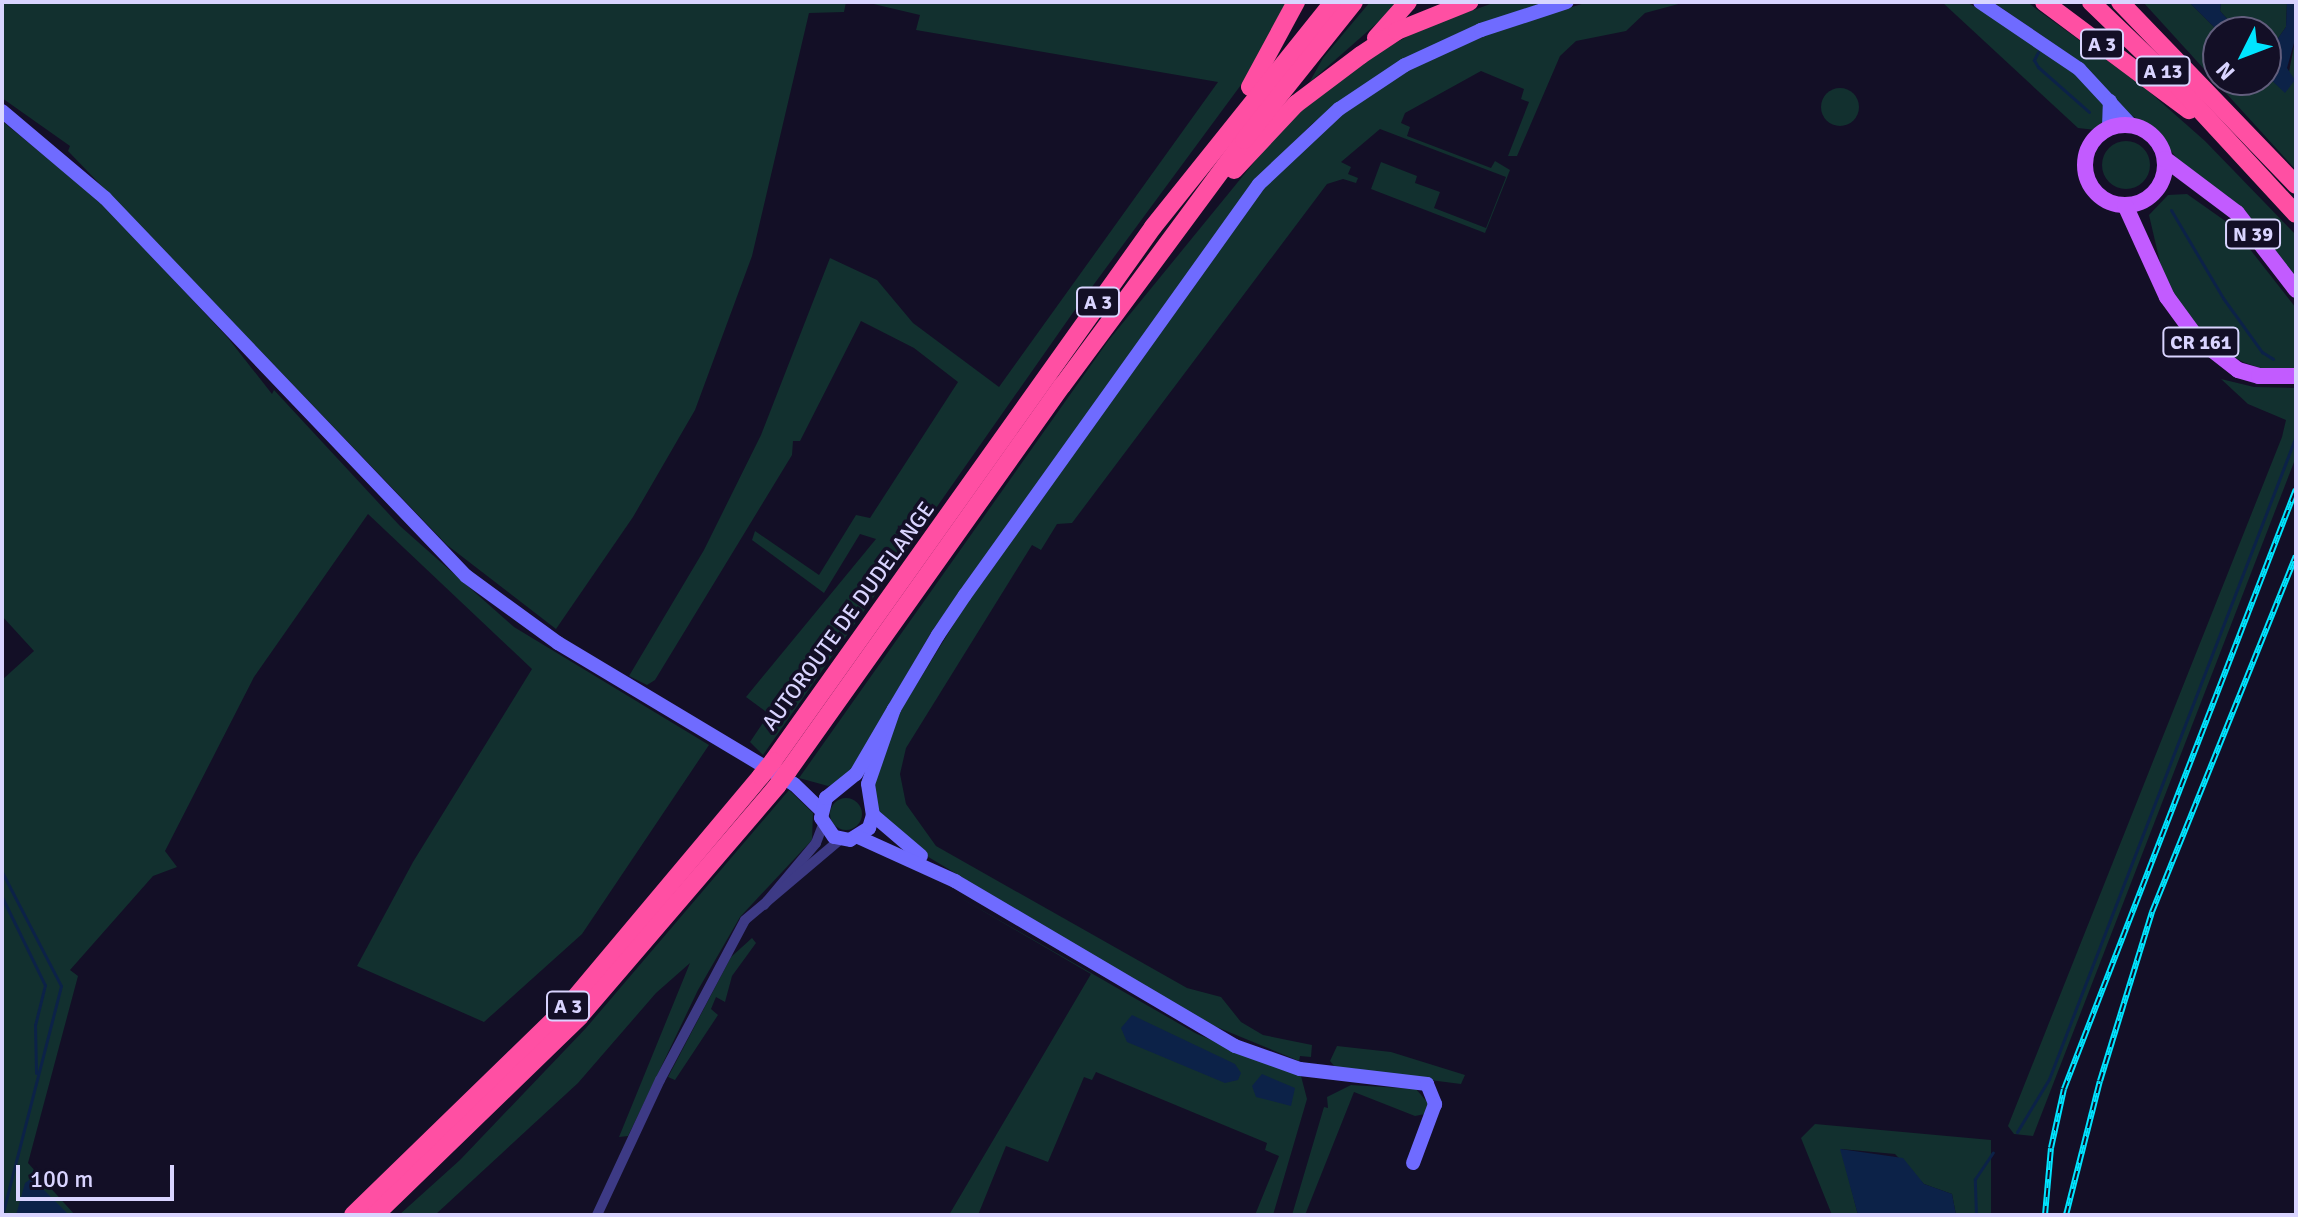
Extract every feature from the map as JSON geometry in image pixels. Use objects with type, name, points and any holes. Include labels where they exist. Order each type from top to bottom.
[{"type":"highway","name":"A 3","points":[[1204,160],[1275,49],[1296,2]]},
{"type":"highway","name":"AUTOROUTE DE DUDELANGE","points":[[353,1215],[568,1006],[779,776],[1204,160],[1333,2]]},
{"type":"highway","name":"AUTOROUTE DE DUDELANGE","points":[[375,1215],[580,1016],[779,776],[1187,219],[1354,2]]},
{"type":"highway","name":"A 3","points":[[1361,55],[1408,2]]},
{"type":"highway","name":"A 3","points":[[1187,219],[1296,104],[1397,31],[1469,2]]},
{"type":"highway","name":"A 3","points":[[2044,2],[2232,144]]},
{"type":"highway","name":"A 13","points":[[2091,2],[2232,144],[2296,214]]},
{"type":"highway","name":"A 13","points":[[2120,2],[2296,185]]},
{"type":"highway","name":"A 3","points":[[2131,2],[2170,51]]},
{"type":"main road","points":[[822,818],[993,554],[1229,221],[1274,168],[1339,109],[1405,65],[1481,30],[1567,2]]},
{"type":"main road","points":[[1980,2],[2041,39],[2110,101],[2131,125],[2154,136],[2165,159]]},
{"type":"main road","points":[[2110,101],[2109,127],[2087,152],[2087,177],[2101,197],[2125,205],[2154,192],[2202,186]]},
{"type":"main road","points":[[2,111],[105,198],[466,576],[558,643],[779,776],[841,839],[858,837],[955,881]]},
{"type":"main road","points":[[2109,127],[2131,125]]},
{"type":"main road","name":"N 39","points":[[2165,159],[2237,213],[2296,290]]},
{"type":"main road","name":"CR 161","points":[[2149,251],[2154,192],[2165,159]]},
{"type":"main road","name":"CR 161","points":[[2125,205],[2180,317],[2218,357],[2259,376],[2296,376]]},
{"type":"main road","points":[[858,837],[871,808],[868,784],[894,709]]},
{"type":"main road","points":[[779,776],[837,791],[858,790],[886,830],[955,881],[1235,1046],[1300,1069],[1427,1084],[1435,1104],[1413,1163]]},
{"type":"street","points":[[763,906],[816,843],[822,818]]},
{"type":"street","points":[[597,1215],[727,948],[745,920],[841,839]]},
{"type":"green space","points":[[2,2],[846,2],[844,12],[809,13],[752,256],[695,410],[633,517],[556,629],[447,545],[68,151],[70,146],[2,98]]},
{"type":"green space","points":[[865,2],[1288,2],[1249,74],[1072,314],[763,755],[750,742],[769,714],[746,697],[876,539],[860,534],[824,593],[752,540],[755,531],[819,575],[856,515],[870,518],[958,382],[914,348],[861,321],[800,441],[793,441],[792,455],[655,680],[647,685],[629,676],[704,550],[761,435],[830,258],[877,280],[913,323],[999,387],[1218,82],[916,30],[920,15]]},
{"type":"green space","points":[[1370,2],[1401,2],[1309,83],[1323,58]]},
{"type":"green space","points":[[1496,2],[1547,2],[1479,25],[1402,60],[1313,123],[1255,180],[932,631],[853,767],[842,781],[828,786],[799,778],[1108,341],[1287,122],[1375,54],[1423,28]]},
{"type":"green space","points":[[1588,2],[1686,2],[1645,13],[1626,31],[1576,41],[1560,56],[1517,156],[1508,156],[1529,102],[1521,99],[1524,89],[1481,71],[1405,113],[1401,123],[1410,127],[1407,136],[1491,168],[1495,161],[1510,170],[1485,233],[1371,189],[1381,162],[1417,176],[1415,183],[1440,192],[1434,208],[1486,228],[1506,177],[1380,129],[1341,162],[1351,167],[1348,174],[1358,178],[1356,183],[1343,179],[1327,184],[1072,523],[1057,524],[1041,550],[1032,545],[906,748],[900,774],[906,804],[936,846],[1187,988],[1221,997],[1241,1022],[1263,1035],[1312,1045],[1311,1057],[1300,1056],[1299,1061],[1202,1021],[920,852],[881,817],[873,793],[880,756],[899,713],[970,598],[1263,188],[1343,113],[1408,70],[1483,35]]},
{"type":"green space","points":[[1942,2],[1966,2],[1994,17],[2075,74],[2103,104],[2104,124],[2096,130],[2078,128]]},
{"type":"green space","points":[[1993,2],[2027,2],[2145,88],[2205,141],[2296,235],[2296,279],[2228,196],[2189,174],[2157,133],[2131,115],[2083,64]]},
{"type":"green space","points":[[2143,2],[2189,2],[2203,16],[2202,67]]},
{"type":"green space","points":[[2221,2],[2287,2],[2286,27],[2282,33],[2282,16],[2225,16],[2220,11]]},
{"type":"green space","points":[[2296,36],[2296,170],[2229,96],[2282,96]]},
{"type":"green space","points":[[1840,88],[1853,94],[1859,107],[1853,120],[1840,126],[1827,120],[1821,107],[1827,94]]},
{"type":"green space","points":[[2,121],[102,203],[228,338],[272,394],[274,390],[400,526],[514,627],[709,745],[582,934],[484,1022],[357,966],[413,862],[532,669],[368,514],[254,677],[165,851],[177,867],[153,876],[70,970],[78,976],[28,1163],[75,1215],[2,1215],[2,680],[34,651],[2,616]]},
{"type":"green space","points":[[2126,141],[2143,148],[2150,165],[2143,182],[2126,189],[2109,182],[2102,165],[2109,148]]},
{"type":"green space","points":[[2187,194],[2231,225],[2296,308],[2296,368],[2263,369],[2243,362],[2221,350],[2185,315],[2162,271],[2149,215],[2168,195]]},
{"type":"green space","points":[[2221,379],[2254,387],[2296,388],[2296,457],[2033,1136],[2014,1134],[2008,1126],[2282,437],[2286,420],[2248,404]]},
{"type":"green space","points":[[789,790],[813,813],[812,840],[740,917],[698,990],[628,1136],[619,1137],[690,963],[656,993],[578,1083],[435,1215],[399,1215],[460,1160],[586,1028]]},
{"type":"green space","points":[[846,798],[857,803],[862,814],[857,825],[846,830],[835,825],[830,814],[835,803]]},
{"type":"green space","points":[[952,893],[1197,1034],[1301,1076],[1307,1099],[1273,1215],[1255,1215],[1279,1156],[1265,1150],[1267,1143],[1096,1072],[1092,1080],[1084,1077],[1048,1162],[1006,1146],[978,1215],[949,1215],[1091,974]]},
{"type":"green space","points":[[752,938],[756,943],[732,976],[725,1002],[716,997],[711,1009],[718,1015],[675,1080],[668,1077],[731,957]]},
{"type":"green space","points":[[1337,1046],[1391,1052],[1465,1075],[1461,1084],[1336,1068],[1330,1061]]},
{"type":"green space","points":[[1351,1085],[1416,1089],[1428,1103],[1425,1114],[1415,1116],[1354,1092],[1305,1215],[1292,1215],[1324,1107],[1328,1108],[1327,1097]]},
{"type":"green space","points":[[1815,1124],[1991,1140],[1991,1215],[1956,1215],[1952,1194],[1924,1184],[1895,1154],[1841,1149],[1858,1215],[1832,1215],[1801,1138]]},
{"type":"water","points":[[2189,2],[2221,2],[2220,11],[2225,16],[2203,16]]},
{"type":"water","points":[[2287,2],[2296,2],[2296,36],[2287,68],[2295,80],[2285,93],[2282,90],[2282,33],[2286,27]]},
{"type":"water","points":[[1132,1015],[1235,1064],[1241,1073],[1238,1080],[1225,1083],[1127,1042],[1121,1028]]},
{"type":"water","points":[[1262,1074],[1295,1088],[1291,1106],[1256,1097],[1252,1086]]},
{"type":"water","points":[[1840,1149],[1903,1158],[1924,1184],[1952,1194],[1956,1215],[1858,1215]]},
{"type":"water","points":[[32,1178],[69,1215],[16,1215],[25,1183]]},
{"type":"waterway","points":[[2038,52],[2034,60],[2038,67],[2089,112]]},
{"type":"waterway","points":[[2171,210],[2223,298],[2262,352],[2273,359]]},
{"type":"waterway","points":[[2017,1132],[2049,1079],[2296,436]]},
{"type":"waterway","points":[[2,872],[61,986],[2,1215]]},
{"type":"waterway","points":[[2,897],[45,985],[35,1025],[36,1073]]},
{"type":"waterway","points":[[1976,1215],[1975,1179],[1993,1152]]},
{"type":"railway","points":[[2045,1215],[2051,1148],[2064,1089],[2296,489]]},
{"type":"railway","points":[[2066,1215],[2100,1081],[2152,912],[2296,556]]}]
